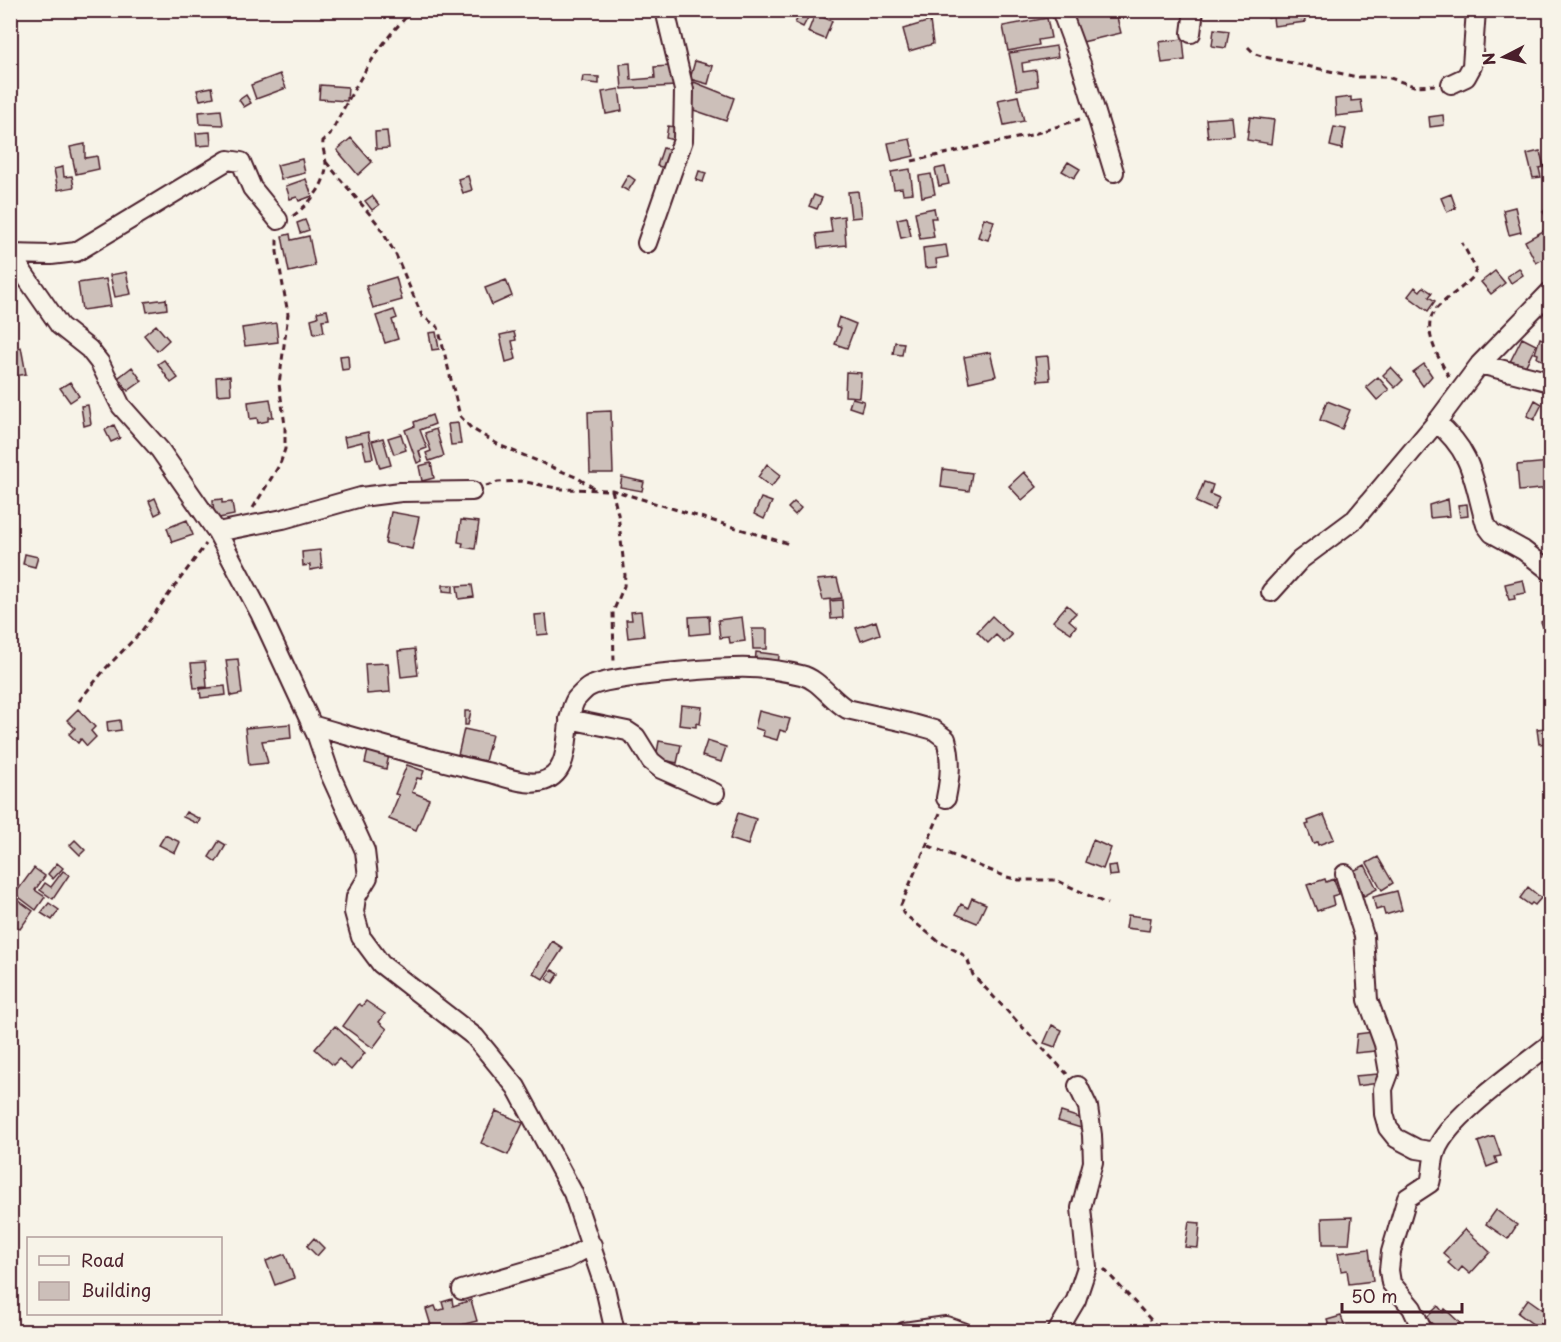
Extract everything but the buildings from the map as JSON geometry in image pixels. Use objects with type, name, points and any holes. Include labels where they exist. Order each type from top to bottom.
[{"type":"street","points":[[646,243],[683,140],[684,90],[665,10]]},
{"type":"street","points":[[1060,10],[1114,172]]},
{"type":"street","points":[[1191,33],[1194,10]]},
{"type":"street","points":[[1451,84],[1466,77],[1472,66],[1476,10]]},
{"type":"street","points":[[278,220],[252,188],[240,162],[228,160],[76,252],[51,255],[10,254],[60,326],[89,349],[100,363],[121,406],[160,450],[222,530],[312,725],[368,863],[368,877],[356,897],[354,912],[361,937],[381,964],[475,1037],[516,1087],[540,1127],[573,1193],[591,1245],[615,1332]]},
{"type":"street","points":[[1271,592],[1300,560],[1355,519],[1436,422],[1480,364],[1551,292]]},
{"type":"street","points":[[1480,364],[1551,382]]},
{"type":"street","points":[[1436,422],[1451,434],[1471,464],[1486,525],[1492,533],[1523,550],[1551,571]]},
{"type":"street","points":[[222,530],[283,519],[361,496],[401,492],[472,491]]},
{"type":"street","points":[[312,725],[436,761],[523,781],[540,782],[551,775],[562,762],[567,750],[569,719],[576,700],[589,687],[609,682],[734,668],[801,675],[810,678],[835,702],[847,709],[934,730],[946,739],[951,773],[946,798]]},
{"type":"street","points":[[569,719],[627,731],[636,737],[656,765],[716,793]]},
{"type":"street","points":[[1345,874],[1364,936],[1368,1000],[1389,1073],[1383,1089],[1384,1114],[1388,1128],[1396,1138],[1417,1149],[1436,1152]]},
{"type":"street","points":[[1422,1332],[1412,1308],[1391,1283],[1389,1270],[1401,1212],[1407,1198],[1430,1183],[1436,1152],[1446,1134],[1466,1113],[1551,1044]]},
{"type":"street","points":[[1057,1332],[1084,1281],[1086,1247],[1081,1208],[1093,1162],[1088,1107],[1078,1086]]},
{"type":"street","points":[[462,1290],[567,1259],[591,1245]]},
{"type":"street","points":[[904,1332],[932,1326],[946,1326],[963,1332]]},
{"type":"path","points":[[414,10],[401,21],[376,53],[330,135],[323,141],[322,150],[326,162],[378,224],[396,255],[422,316],[438,327],[460,416],[471,428],[499,446],[578,478],[595,489]]},
{"type":"path","points":[[1248,47],[1256,54],[1265,57],[1357,77],[1387,77],[1414,86],[1451,84]]},
{"type":"path","points":[[912,161],[1031,135],[1096,114]]},
{"type":"path","points":[[79,701],[146,626],[222,530],[257,504],[280,464],[285,449],[285,425],[279,384],[288,314],[277,252],[278,220],[285,221],[308,204],[320,187],[326,162]]},
{"type":"path","points":[[1458,394],[1434,350],[1431,318],[1436,309],[1474,276],[1476,269],[1462,243]]},
{"type":"path","points":[[472,491],[498,482],[521,481],[561,489],[612,490],[789,544]]},
{"type":"path","points":[[609,682],[614,669],[613,612],[624,586],[625,575],[618,514],[612,490]]},
{"type":"path","points":[[946,798],[929,846],[901,905],[903,913],[938,941],[962,954],[968,961],[973,975],[1037,1039],[1078,1086]]},
{"type":"path","points":[[929,846],[1007,877],[1019,880],[1056,880],[1107,904]]},
{"type":"path","points":[[1086,1247],[1125,1294],[1162,1332]]}]
